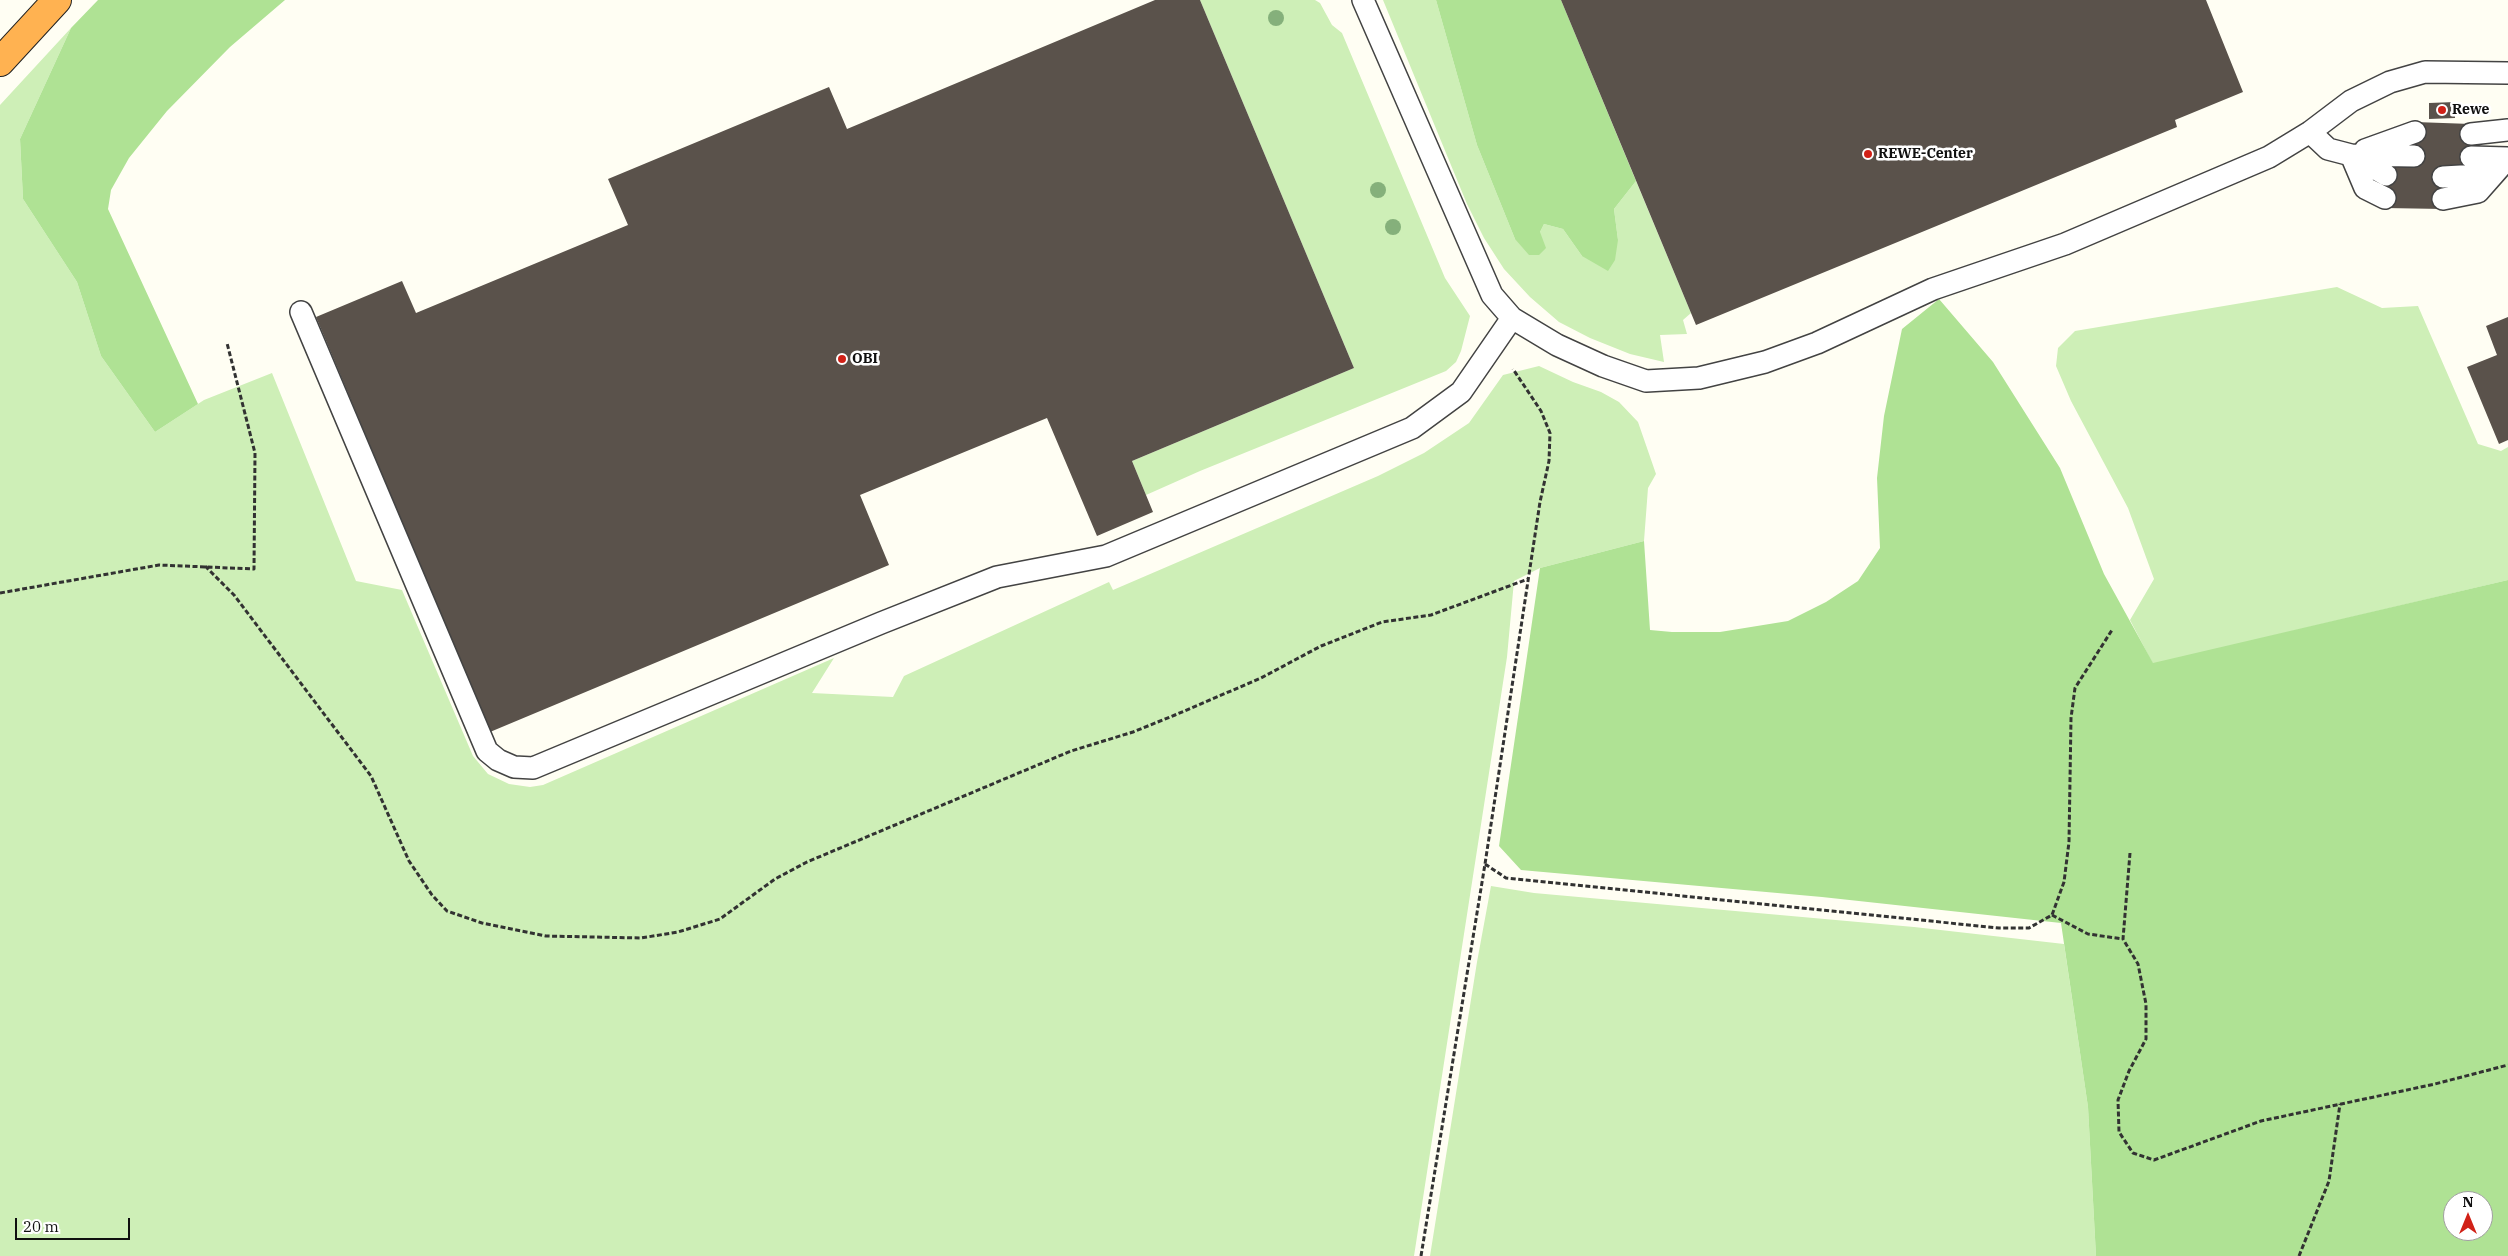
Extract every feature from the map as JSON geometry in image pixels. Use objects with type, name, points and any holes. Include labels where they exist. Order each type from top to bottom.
[{"type":"highway","points":[[0,62],[58,0]]},
{"type":"lane","points":[[1363,0],[1492,295],[1512,318],[1558,344],[1603,366],[1646,382],[1699,378],[1765,362],[1817,343],[1933,289],[2065,244],[2269,157],[2310,132],[2351,101],[2390,82],[2424,72],[2508,73]]},
{"type":"lane","points":[[2471,134],[2508,130]]},
{"type":"lane","points":[[2310,132],[2328,149],[2351,155],[2414,156]]},
{"type":"lane","points":[[2351,155],[2414,132]]},
{"type":"lane","points":[[2351,155],[2386,175]]},
{"type":"lane","points":[[2351,155],[2365,188],[2385,198]]},
{"type":"lane","points":[[2471,157],[2508,158]]},
{"type":"lane","points":[[2443,177],[2479,175],[2508,158]]},
{"type":"lane","points":[[2443,199],[2478,192],[2508,158]]},
{"type":"lane","points":[[300,312],[487,751],[498,760],[514,767],[533,768],[854,634],[997,577],[1106,556],[1412,428],[1460,392],[1512,318]]},
{"type":"path","points":[[0,593],[159,565],[254,569],[255,453],[227,343]]},
{"type":"path","points":[[1421,1256],[1485,864],[1540,502],[1550,461],[1550,433],[1536,404],[1493,343]]},
{"type":"path","points":[[205,566],[234,595],[372,776],[409,861],[432,895],[447,911],[482,923],[546,936],[641,938],[678,932],[720,919],[775,879],[807,862],[1072,752],[1133,732],[1175,715],[1261,678],[1330,643],[1382,622],[1431,615],[1528,579]]},
{"type":"path","points":[[1485,864],[1506,878],[1999,928],[2029,928],[2052,915],[2064,882],[2069,842],[2071,718],[2075,688],[2112,630]]},
{"type":"path","points":[[2130,853],[2123,939],[2138,964],[2146,1004],[2146,1039],[2129,1071],[2118,1100],[2119,1132],[2133,1153],[2154,1160],[2261,1121],[2435,1084],[2508,1065]]},
{"type":"path","points":[[2052,915],[2088,934],[2123,939]]},
{"type":"path","points":[[2300,1256],[2329,1181],[2340,1104]]},
{"type":"green space","points":[[98,0],[285,0],[230,47],[167,111],[129,158],[111,190],[108,209],[198,404],[155,432],[101,356],[77,282],[23,199],[20,139],[71,28]]},
{"type":"green space","points":[[1200,0],[1315,0],[1320,3],[1332,25],[1342,33],[1445,278],[1470,316],[1461,351],[1456,362],[1446,371],[1200,471],[1146,495],[1132,461],[1354,368]]},
{"type":"green space","points":[[1383,0],[1436,0],[1477,145],[1515,239],[1540,232],[1544,224],[1563,229],[1582,256],[1618,240],[1614,209],[1636,181],[1691,313],[1683,320],[1687,334],[1660,335],[1664,362],[1630,354],[1590,338],[1559,322],[1530,297],[1504,269],[1484,238],[1467,204]]},
{"type":"green space","points":[[1436,0],[1561,0],[1636,181],[1614,209],[1618,240],[1615,260],[1608,271],[1582,256],[1563,229],[1544,224],[1540,232],[1546,248],[1539,255],[1529,255],[1515,239],[1477,145]]},
{"type":"green space","points":[[71,28],[20,139],[23,199],[77,282],[101,356],[155,432],[204,400],[272,373],[356,581],[402,590],[473,756],[488,774],[509,784],[530,787],[543,785],[834,658],[812,693],[893,697],[904,676],[1109,582],[1113,590],[1378,476],[1424,453],[1469,423],[1503,375],[1539,366],[1573,382],[1601,392],[1619,402],[1638,422],[1656,474],[1648,488],[1644,541],[1540,568],[1514,581],[1507,657],[1414,1256],[0,1256],[0,105]]},
{"type":"green space","points":[[2337,287],[2382,308],[2418,306],[2478,444],[2501,451],[2508,447],[2508,580],[2153,664],[2130,620],[2154,579],[2128,508],[2071,401],[2056,366],[2058,348],[2075,331]]},
{"type":"green space","points":[[1939,299],[1993,362],[2060,468],[2104,574],[2153,663],[2508,580],[2508,1256],[2096,1256],[2088,1107],[2061,923],[1822,897],[1521,870],[1499,846],[1540,568],[1644,541],[1650,630],[1720,632],[1788,621],[1826,602],[1858,581],[1880,548],[1877,478],[1884,416],[1902,329]]},
{"type":"green space","points":[[1491,886],[1534,893],[1914,927],[2064,944],[2088,1107],[2096,1256],[1430,1256]]},
{"type":"building","name":"OBI","points":[[1155,0],[1200,0],[1354,368],[1132,461],[1153,512],[1097,536],[1047,418],[860,495],[889,565],[490,732],[316,317],[402,281],[416,313],[628,225],[608,179],[829,87],[847,129]]},
{"type":"building","name":"REWE-Center","points":[[1561,0],[2206,0],[2243,92],[2175,120],[2177,127],[1696,325]]},
{"type":"building","points":[[2455,102],[2455,118],[2429,119],[2429,103]]},
{"type":"building","points":[[2415,122],[2471,124],[2470,166],[2443,166],[2443,209],[2385,208],[2386,164],[2414,165]]},
{"type":"building","points":[[2508,317],[2508,440],[2499,444],[2467,367],[2497,355],[2486,326]]},
{"type":"place","name":"Rewe","points":[[2442,110]]},
{"type":"place","name":"REWE-Center","points":[[1868,154]]},
{"type":"place","name":"OBI","points":[[842,359]]}]
